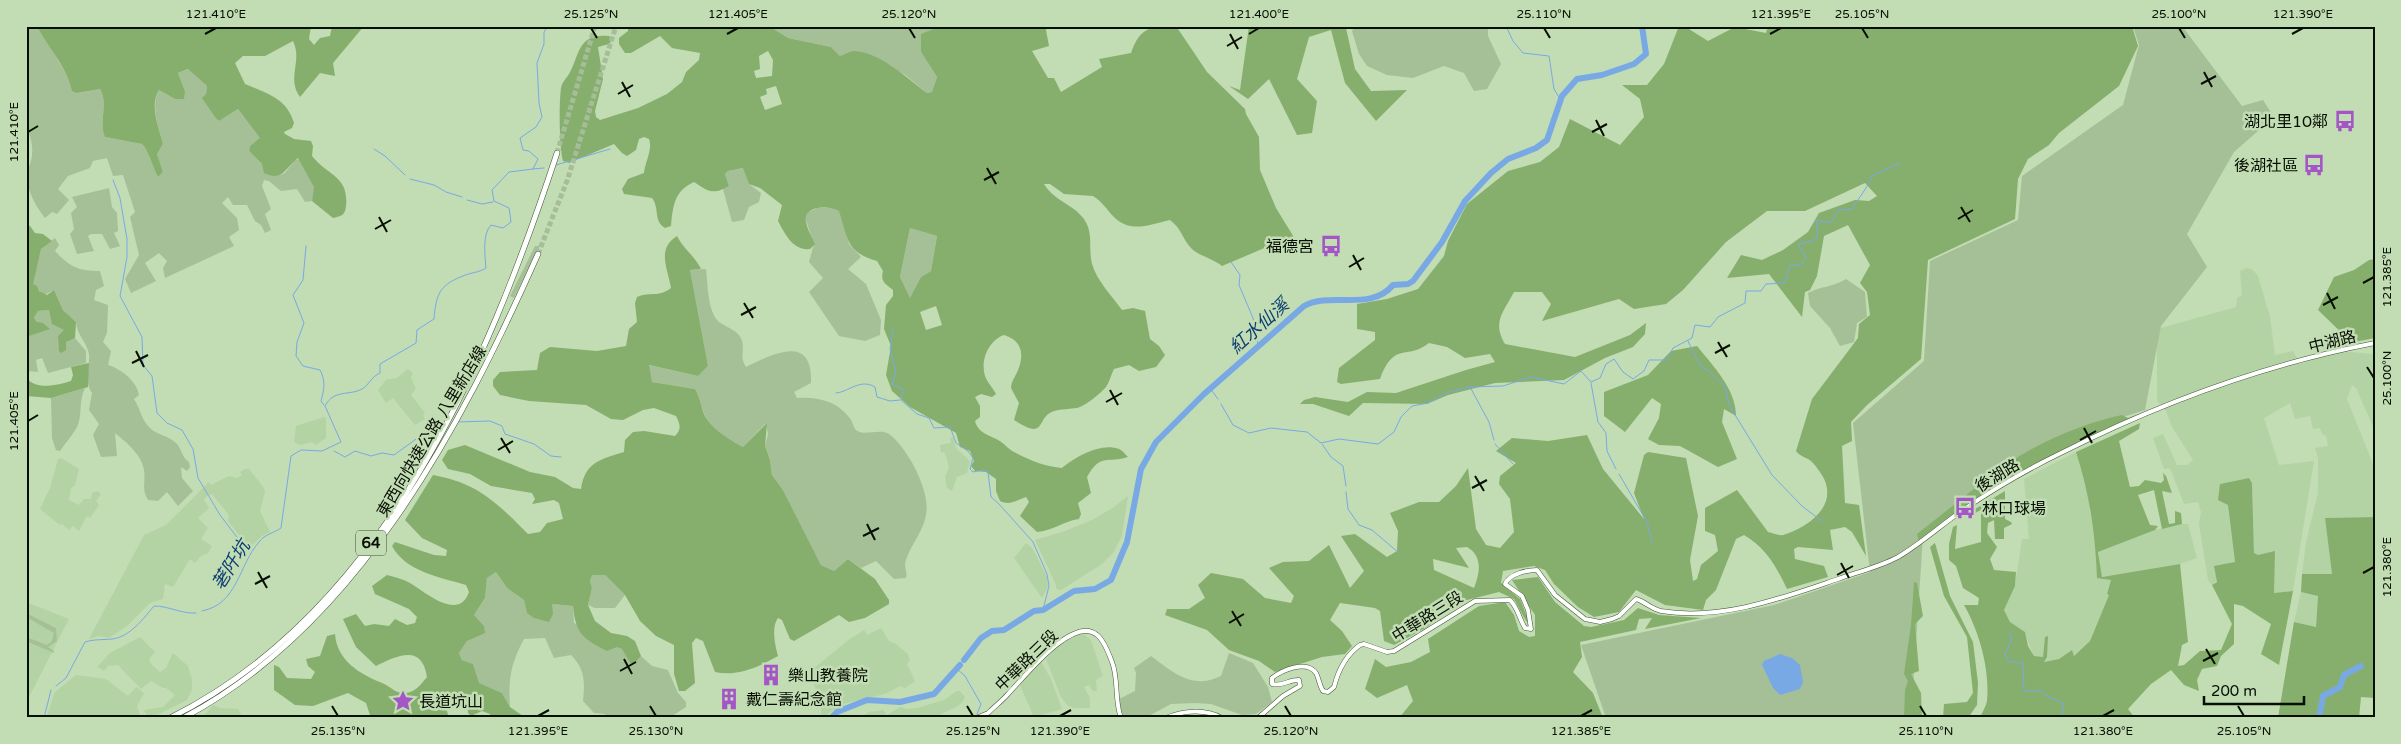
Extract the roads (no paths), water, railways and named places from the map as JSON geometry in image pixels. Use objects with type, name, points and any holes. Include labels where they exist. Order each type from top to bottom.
[{"type":"highway","name":"東西向快速公路 八里新店線","points":[[170,718],[213,694],[254,664],[322,603],[346,577],[410,486],[456,406],[502,309],[525,251],[557,153]]},
{"type":"highway","name":"東西向快速公路 八里新店線","points":[[183,718],[227,692],[286,644],[330,602],[372,553],[462,411],[501,335],[538,254]]},
{"type":"main road","name":"中湖路","points":[[2296,363],[2340,350],[2375,343]]},
{"type":"main road","name":"後湖路","points":[[1716,612],[1788,596],[1887,562],[1906,552],[1982,498],[2083,442],[2218,385],[2252,373],[2296,363]]},
{"type":"main road","name":"中華路三段","points":[[1258,718],[1283,696],[1300,686],[1299,680],[1278,686],[1272,684],[1272,678],[1282,672],[1298,667],[1312,669],[1316,673],[1323,691],[1328,692],[1334,687],[1339,671],[1357,647],[1364,644],[1387,652],[1394,651],[1475,601],[1510,600],[1518,609],[1520,620],[1525,628],[1531,629],[1528,610],[1522,596],[1505,584],[1510,577],[1532,570],[1541,573],[1555,595],[1585,619],[1600,622],[1612,620],[1620,616],[1636,599],[1659,611],[1686,614],[1716,612]]},
{"type":"main road","name":"中華路三段","points":[[976,718],[988,713],[1051,650],[1069,636],[1083,630],[1097,634],[1112,662],[1116,688],[1115,697],[1122,718]]},
{"type":"main road","points":[[1166,718],[1182,712],[1196,711],[1222,718]]},
{"type":"water","points":[[1780,654],[1792,658],[1800,665],[1803,682],[1800,689],[1780,695],[1773,688],[1762,665],[1764,661]]},
{"type":"waterway","name":"荖阡坑","points":[[202,611],[214,607],[223,601],[236,583],[246,562],[261,539],[281,528],[291,456],[301,450],[322,451],[341,442],[325,406],[329,401],[337,395],[362,389],[380,373],[380,364],[416,343],[417,330],[434,319],[436,303],[444,287],[455,279],[486,268],[485,245],[488,229],[491,225],[503,228],[511,222],[509,208],[494,201],[492,190],[509,172],[533,169],[538,159],[529,151],[523,150],[520,138],[536,127],[542,117],[539,103],[537,63],[544,44],[544,32],[548,26]]},
{"type":"waterway","points":[[1506,26],[1513,41],[1523,53],[1549,56],[1554,89],[1560,99]]},
{"type":"waterway","name":"紅水仙溪","points":[[964,660],[981,638],[992,631],[1004,630],[1034,611],[1043,610],[1074,591],[1095,589],[1111,580],[1127,542],[1141,469],[1156,442],[1203,395],[1304,306],[1326,300],[1374,298],[1384,293],[1393,285],[1408,284],[1413,281],[1442,242],[1465,201],[1491,173],[1508,159],[1536,148],[1547,140],[1562,96],[1577,79],[1602,75],[1634,64],[1646,54],[1642,26]]},
{"type":"waterway","points":[[374,149],[385,156],[405,175]]},
{"type":"waterway","points":[[556,165],[610,149]]},
{"type":"waterway","points":[[1221,404],[1233,425],[1249,433],[1271,428],[1307,432],[1321,443],[1339,439],[1378,444],[1394,432],[1401,417],[1412,406],[1428,403],[1446,393],[1470,387],[1503,386],[1531,377],[1564,384],[1581,371],[1591,382],[1600,378],[1606,364],[1614,359],[1623,372],[1633,379],[1644,371],[1649,360],[1667,360],[1673,348],[1692,338],[1695,325],[1710,327],[1718,317],[1745,303],[1746,291],[1761,291],[1766,284],[1785,283],[1790,265],[1801,265],[1806,257],[1798,244],[1812,241],[1818,236],[1816,220],[1831,223],[1838,210],[1852,209],[1872,176],[1900,163]]},
{"type":"waterway","points":[[533,169],[544,168]]},
{"type":"waterway","points":[[410,179],[434,185],[446,192],[462,197]]},
{"type":"waterway","points":[[113,180],[120,198],[127,239],[127,257],[120,296],[142,337],[143,365],[152,376],[157,413],[167,423],[182,430],[193,449],[198,478],[220,515],[246,549]]},
{"type":"waterway","points":[[467,200],[482,204],[493,202]]},
{"type":"waterway","points":[[306,246],[303,280],[293,295],[304,323],[297,342],[296,356],[303,366],[320,370],[324,386],[321,401],[324,405]]},
{"type":"waterway","points":[[1231,262],[1240,275],[1239,285],[1253,318],[1258,345]]},
{"type":"waterway","points":[[893,329],[890,349],[896,373],[892,384],[903,389],[901,400],[917,414],[929,418],[934,428],[950,427],[956,443],[968,451],[973,458],[970,469],[973,472],[982,470],[988,472],[991,497],[1033,542],[1047,574],[1049,586],[1043,610]]},
{"type":"waterway","points":[[1688,341],[1700,366],[1709,371],[1725,387],[1729,405],[1772,475],[1802,506],[1823,522]]},
{"type":"waterway","points":[[1591,383],[1598,422],[1606,433],[1607,451],[1616,469]]},
{"type":"waterway","points":[[836,393],[864,384],[875,387],[877,397],[890,401],[900,400]]},
{"type":"waterway","points":[[1470,387],[1489,422],[1494,440]]},
{"type":"waterway","points":[[1210,388],[1218,399]]},
{"type":"waterway","points":[[456,422],[490,421],[502,426],[505,434],[534,444],[551,456],[561,457]]},
{"type":"waterway","points":[[334,451],[345,457],[355,451],[371,456],[382,453],[394,455],[430,429],[443,425]]},
{"type":"waterway","points":[[1322,444],[1331,457],[1343,466],[1346,486]]},
{"type":"waterway","points":[[1495,444],[1513,464]]},
{"type":"waterway","points":[[1619,474],[1647,522],[1652,542]]},
{"type":"waterway","points":[[1346,492],[1348,509],[1359,525],[1372,530],[1399,553]]},
{"type":"waterway","name":"荖阡坑","points":[[56,686],[66,678],[85,642],[112,639],[125,635],[154,606],[196,613]]},
{"type":"waterway","points":[[2009,632],[2012,638],[2005,654],[2008,661],[2023,663],[2024,691],[2041,691],[2048,697],[2063,703],[2062,716],[2060,718]]},
{"type":"waterway","name":"紅水仙溪","points":[[831,718],[837,712],[867,700],[900,702],[934,694],[960,665]]},
{"type":"waterway","points":[[2319,718],[2323,696],[2340,687],[2344,675],[2361,666]]},
{"type":"waterway","points":[[957,669],[965,676],[981,704],[977,714]]},
{"type":"waterway","name":"荖阡坑","points":[[44,718],[51,690]]},
{"type":"tunnel","points":[[557,153],[595,26]]},
{"type":"tunnel","points":[[538,254],[567,181],[616,26]]},
{"type":"place","name":"湖北里10鄰","points":[[2345,121]]},
{"type":"place","name":"後湖社區","points":[[2314,165]]},
{"type":"place","name":"福德宮","points":[[1331,246]]},
{"type":"place","name":"林口球場","points":[[1965,508]]},
{"type":"place","name":"樂山教養院","points":[[771,675]]},
{"type":"place","name":"戴仁壽紀念館","points":[[729,699]]},
{"type":"place","name":"長道坑山","points":[[403,701]]}]
